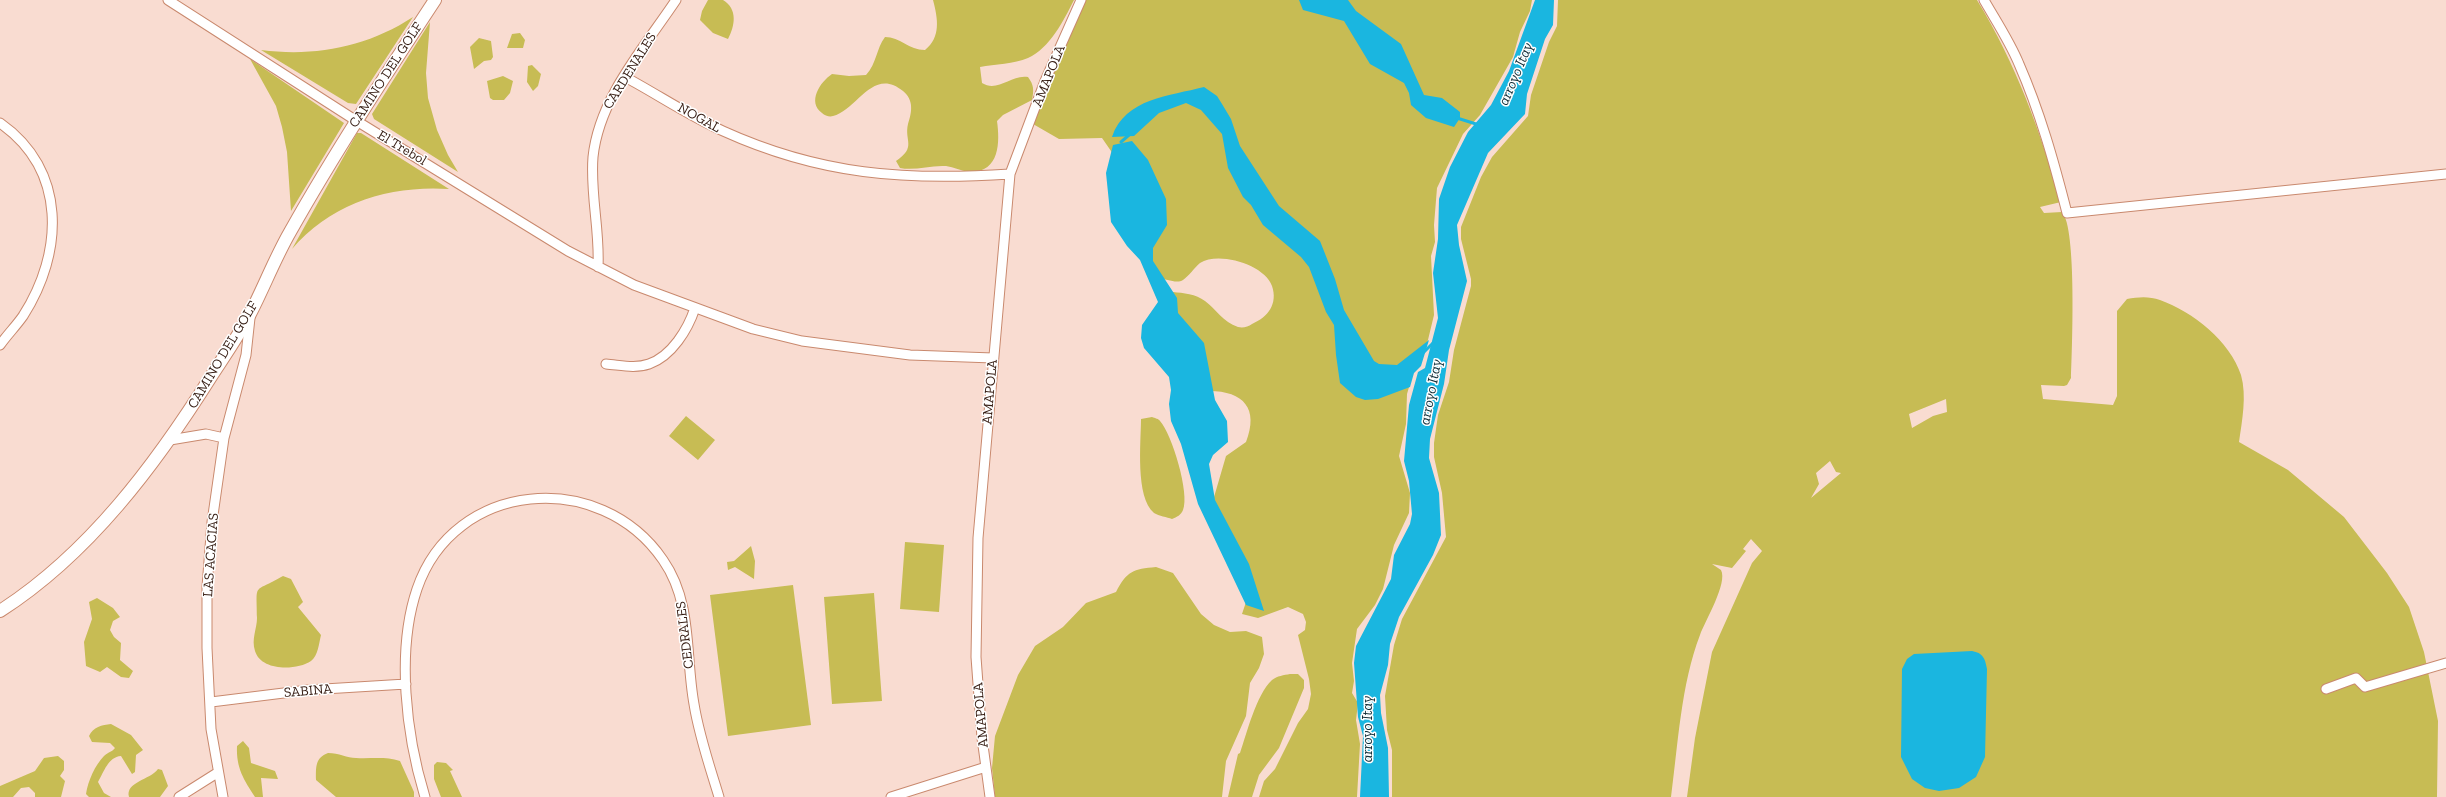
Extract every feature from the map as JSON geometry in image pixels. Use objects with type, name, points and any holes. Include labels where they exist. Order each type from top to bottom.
[{"type":"street","name":"El Trebol","points":[[168,0],[355,120],[568,251],[634,285],[753,329],[802,341],[910,354],[992,358]]},
{"type":"street","name":"CAMINO DEL GOLF","points":[[0,611],[49,574],[82,544],[105,520],[170,440],[250,315],[289,234],[355,120],[435,0]]},
{"type":"street","name":"CARDENALES","points":[[598,267],[597,226],[592,199],[593,157],[598,131],[608,102],[676,0]]},
{"type":"street","name":"AMAPOLA","points":[[990,797],[978,698],[976,649],[978,538],[992,358],[1010,174],[1045,81],[1081,0]]},
{"type":"street","points":[[1984,0],[2019,64],[2034,101],[2050,145],[2068,212],[2446,174]]},
{"type":"street","name":"NOGAL","points":[[625,76],[721,130],[777,153],[837,169],[875,174],[933,177],[1010,174]]},
{"type":"street","points":[[0,123],[24,145],[39,165],[50,192],[54,226],[51,252],[40,281],[23,315],[0,345]]},
{"type":"street","points":[[606,364],[633,367],[649,364],[661,357],[686,330],[695,308]]},
{"type":"street","name":"LAS ACACIAS","points":[[223,797],[217,773],[211,729],[211,702],[207,648],[207,587],[212,522],[224,438],[246,355],[250,315]]},
{"type":"street","points":[[170,440],[206,434],[224,438]]},
{"type":"street","name":"CEDRALES","points":[[425,797],[411,736],[406,684],[410,613],[417,588],[430,561],[442,544],[470,520],[504,503],[530,498],[558,498],[596,507],[633,526],[645,537],[665,562],[676,584],[685,613],[693,704],[719,797]]},
{"type":"street","points":[[2326,689],[2356,678],[2365,687],[2446,663]]},
{"type":"street","name":"SABINA","points":[[211,702],[308,690],[406,684]]},
{"type":"street","points":[[891,797],[986,767]]},
{"type":"street","points":[[179,797],[217,773]]},
{"type":"shaded area","points":[[708,0],[723,0],[731,8],[734,18],[728,39],[713,33],[700,20],[702,11]]},
{"type":"shaded area","points":[[933,0],[1074,0],[1056,33],[1043,48],[1036,53],[1017,62],[980,67],[982,83],[994,86],[1016,78],[1028,77],[1033,90],[1032,100],[1003,115],[997,121],[998,147],[996,155],[987,167],[979,171],[969,172],[946,166],[911,169],[900,168],[896,161],[906,152],[908,148],[907,130],[911,106],[907,95],[892,85],[883,84],[874,86],[842,112],[833,116],[823,114],[816,103],[815,98],[817,92],[823,82],[832,74],[849,76],[866,75],[872,66],[885,37],[895,39],[914,48],[925,50],[934,39],[937,27]]},
{"type":"shaded area","points":[[1086,0],[1532,0],[1530,11],[1520,32],[1513,57],[1480,115],[1463,134],[1437,188],[1434,225],[1435,242],[1431,256],[1434,315],[1427,344],[1414,370],[1407,394],[1406,424],[1399,456],[1410,493],[1409,513],[1394,545],[1383,589],[1375,605],[1357,629],[1352,663],[1354,681],[1352,693],[1358,703],[1356,720],[1360,744],[1357,797],[1259,797],[1264,781],[1275,769],[1298,723],[1308,709],[1311,694],[1309,679],[1298,635],[1305,630],[1306,622],[1303,614],[1288,607],[1258,618],[1242,614],[1248,596],[1212,504],[1226,456],[1246,442],[1250,430],[1251,420],[1249,411],[1246,404],[1240,398],[1231,394],[1209,391],[1166,297],[1173,292],[1198,297],[1209,304],[1228,322],[1238,327],[1245,327],[1258,321],[1267,314],[1273,304],[1274,293],[1268,278],[1251,266],[1229,259],[1208,260],[1200,263],[1181,281],[1159,278],[1111,151],[1102,138],[1059,139],[1033,124],[1046,90],[1049,88],[1049,80]]},
{"type":"shaded area","points":[[1558,0],[1977,0],[2004,49],[2026,98],[2061,202],[2040,207],[2044,213],[2062,212],[2067,223],[2070,241],[2072,264],[2071,378],[2067,385],[2064,386],[2041,385],[2043,399],[2113,405],[2117,396],[2117,311],[2127,299],[2148,297],[2173,305],[2197,320],[2219,339],[2236,363],[2243,383],[2243,408],[2239,442],[2288,470],[2344,517],[2387,573],[2409,607],[2424,652],[2438,721],[2437,797],[1687,797],[1695,738],[1712,652],[1752,563],[1762,551],[1751,539],[1743,549],[1746,551],[1732,568],[1712,564],[1721,570],[1721,584],[1719,593],[1700,635],[1688,674],[1681,715],[1671,797],[1392,797],[1392,750],[1387,730],[1385,696],[1394,645],[1402,619],[1446,537],[1442,493],[1434,457],[1434,443],[1438,415],[1449,382],[1454,350],[1471,286],[1471,279],[1461,239],[1461,227],[1481,177],[1492,157],[1528,116],[1531,95],[1549,42],[1557,26]],"holes":[[[1946,399],[1947,412],[1933,416],[1912,428],[1909,414]],[[1830,461],[1836,472],[1841,473],[1811,498],[1819,484],[1816,473]]]},
{"type":"shaded area","points":[[413,17],[356,104],[348,103],[261,50],[301,52],[321,51],[340,47],[377,36]]},
{"type":"shaded area","points":[[430,22],[426,73],[428,98],[437,130],[448,155],[458,172],[374,119],[372,114]]},
{"type":"shaded area","points":[[520,33],[525,40],[523,48],[507,48],[512,34]]},
{"type":"shaded area","points":[[479,38],[491,41],[493,57],[491,60],[484,61],[474,69],[470,47]]},
{"type":"shaded area","points":[[250,59],[344,123],[291,211],[287,152],[282,127],[276,106]]},
{"type":"shaded area","points":[[532,65],[541,74],[538,86],[533,91],[527,82],[528,66]]},
{"type":"shaded area","points":[[503,76],[513,81],[510,93],[504,100],[493,100],[490,98],[487,81]]},
{"type":"shaded area","points":[[357,133],[361,133],[449,189],[405,190],[363,200],[343,209],[325,220],[308,233],[292,249]]},
{"type":"shaded area","points":[[686,416],[715,440],[698,460],[669,436]]},
{"type":"shaded area","points":[[1152,417],[1159,420],[1170,438],[1182,478],[1185,502],[1183,510],[1179,516],[1172,519],[1154,513],[1148,505],[1144,495],[1140,469],[1141,419]]},
{"type":"shaded area","points":[[905,542],[944,545],[939,612],[900,609]]},
{"type":"shaded area","points":[[751,546],[755,561],[754,579],[735,567],[728,570],[727,562],[734,561]]},
{"type":"shaded area","points":[[1156,567],[1173,573],[1201,614],[1214,625],[1230,632],[1246,631],[1262,637],[1264,654],[1259,668],[1250,683],[1246,716],[1226,761],[1222,797],[995,797],[992,768],[995,736],[1018,675],[1035,646],[1063,627],[1086,603],[1116,592],[1127,575],[1136,570]]},
{"type":"shaded area","points":[[283,576],[291,579],[303,602],[298,607],[321,635],[318,649],[311,661],[288,668],[271,666],[264,662],[259,658],[254,647],[254,634],[257,622],[258,590]]},
{"type":"shaded area","points":[[793,585],[811,725],[728,736],[710,595]]},
{"type":"shaded area","points":[[874,593],[882,701],[832,704],[824,597]]},
{"type":"shaded area","points":[[97,598],[113,608],[120,617],[113,621],[110,630],[114,637],[121,643],[120,660],[133,671],[129,678],[121,677],[107,667],[100,672],[86,666],[84,642],[92,619],[89,602]]},
{"type":"shaded area","points":[[1290,674],[1298,674],[1304,680],[1304,688],[1279,748],[1259,775],[1252,797],[1228,797],[1238,754],[1240,753],[1261,695],[1272,680]]},
{"type":"shaded area","points":[[111,724],[131,735],[143,750],[136,755],[135,772],[132,774],[121,756],[113,759],[107,766],[98,782],[104,793],[111,797],[89,797],[86,794],[87,789],[95,769],[104,756],[115,748],[110,743],[92,742],[89,736],[93,730],[101,726]]},
{"type":"shaded area","points":[[243,741],[249,748],[251,763],[275,771],[278,779],[261,778],[263,797],[255,797],[247,785],[239,767],[237,746]]},
{"type":"shaded area","points":[[328,753],[353,758],[383,758],[400,761],[414,792],[414,797],[336,797],[316,780],[316,767],[318,760]]},
{"type":"shaded area","points":[[58,756],[64,761],[64,770],[60,776],[65,781],[61,797],[35,797],[35,793],[29,787],[21,788],[13,797],[0,797],[0,786],[35,771],[44,758]]},
{"type":"shaded area","points":[[437,762],[446,763],[453,770],[450,771],[462,797],[441,797],[434,779],[434,765]]},
{"type":"shaded area","points":[[158,769],[162,770],[168,786],[160,797],[129,797],[129,792],[134,784],[150,776]]},
{"type":"water","points":[[1299,0],[1348,0],[1356,11],[1401,44],[1424,95],[1442,98],[1460,112],[1460,118],[1454,127],[1426,118],[1411,105],[1409,93],[1404,83],[1370,64],[1344,21],[1303,10]]},
{"type":"water","name":"arroyo Itay","points":[[1535,0],[1554,0],[1553,25],[1545,39],[1527,94],[1525,114],[1488,153],[1457,225],[1459,245],[1467,281],[1449,350],[1444,384],[1430,439],[1429,458],[1439,493],[1441,535],[1433,555],[1399,617],[1390,644],[1388,665],[1380,695],[1381,713],[1388,748],[1389,797],[1360,797],[1363,736],[1358,717],[1354,663],[1356,646],[1391,579],[1394,555],[1410,524],[1412,514],[1409,481],[1404,461],[1409,405],[1418,372],[1425,368],[1438,318],[1433,273],[1438,239],[1439,199],[1450,167],[1468,132],[1491,105],[1509,71]]},
{"type":"water","points":[[1204,87],[1217,96],[1231,119],[1240,146],[1279,206],[1320,241],[1335,279],[1344,310],[1374,361],[1379,364],[1397,365],[1429,340],[1421,366],[1414,373],[1410,387],[1378,399],[1365,400],[1356,397],[1340,383],[1334,325],[1326,312],[1309,267],[1301,257],[1263,225],[1251,205],[1243,197],[1228,168],[1222,134],[1201,110],[1186,103],[1159,113],[1134,136],[1112,137],[1118,124],[1127,114],[1138,106],[1163,96]]},
{"type":"water","points":[[1132,141],[1148,160],[1166,199],[1167,225],[1153,248],[1153,261],[1177,298],[1178,313],[1204,343],[1215,400],[1227,421],[1228,442],[1213,455],[1209,464],[1215,500],[1249,564],[1264,611],[1246,605],[1198,504],[1181,444],[1171,421],[1169,404],[1171,390],[1169,377],[1144,348],[1141,338],[1142,325],[1158,302],[1140,260],[1127,246],[1111,222],[1106,173],[1113,145]]},
{"type":"water","points":[[1972,651],[1979,653],[1983,657],[1987,669],[1985,757],[1976,777],[1959,788],[1939,791],[1925,788],[1912,779],[1901,757],[1902,669],[1907,659],[1914,654]]},
{"type":"waterway","points":[[1457,118],[1476,124]]},
{"type":"waterway","points":[[1121,142],[1129,135]]},
{"type":"waterway","points":[[1424,352],[1433,343]]}]
